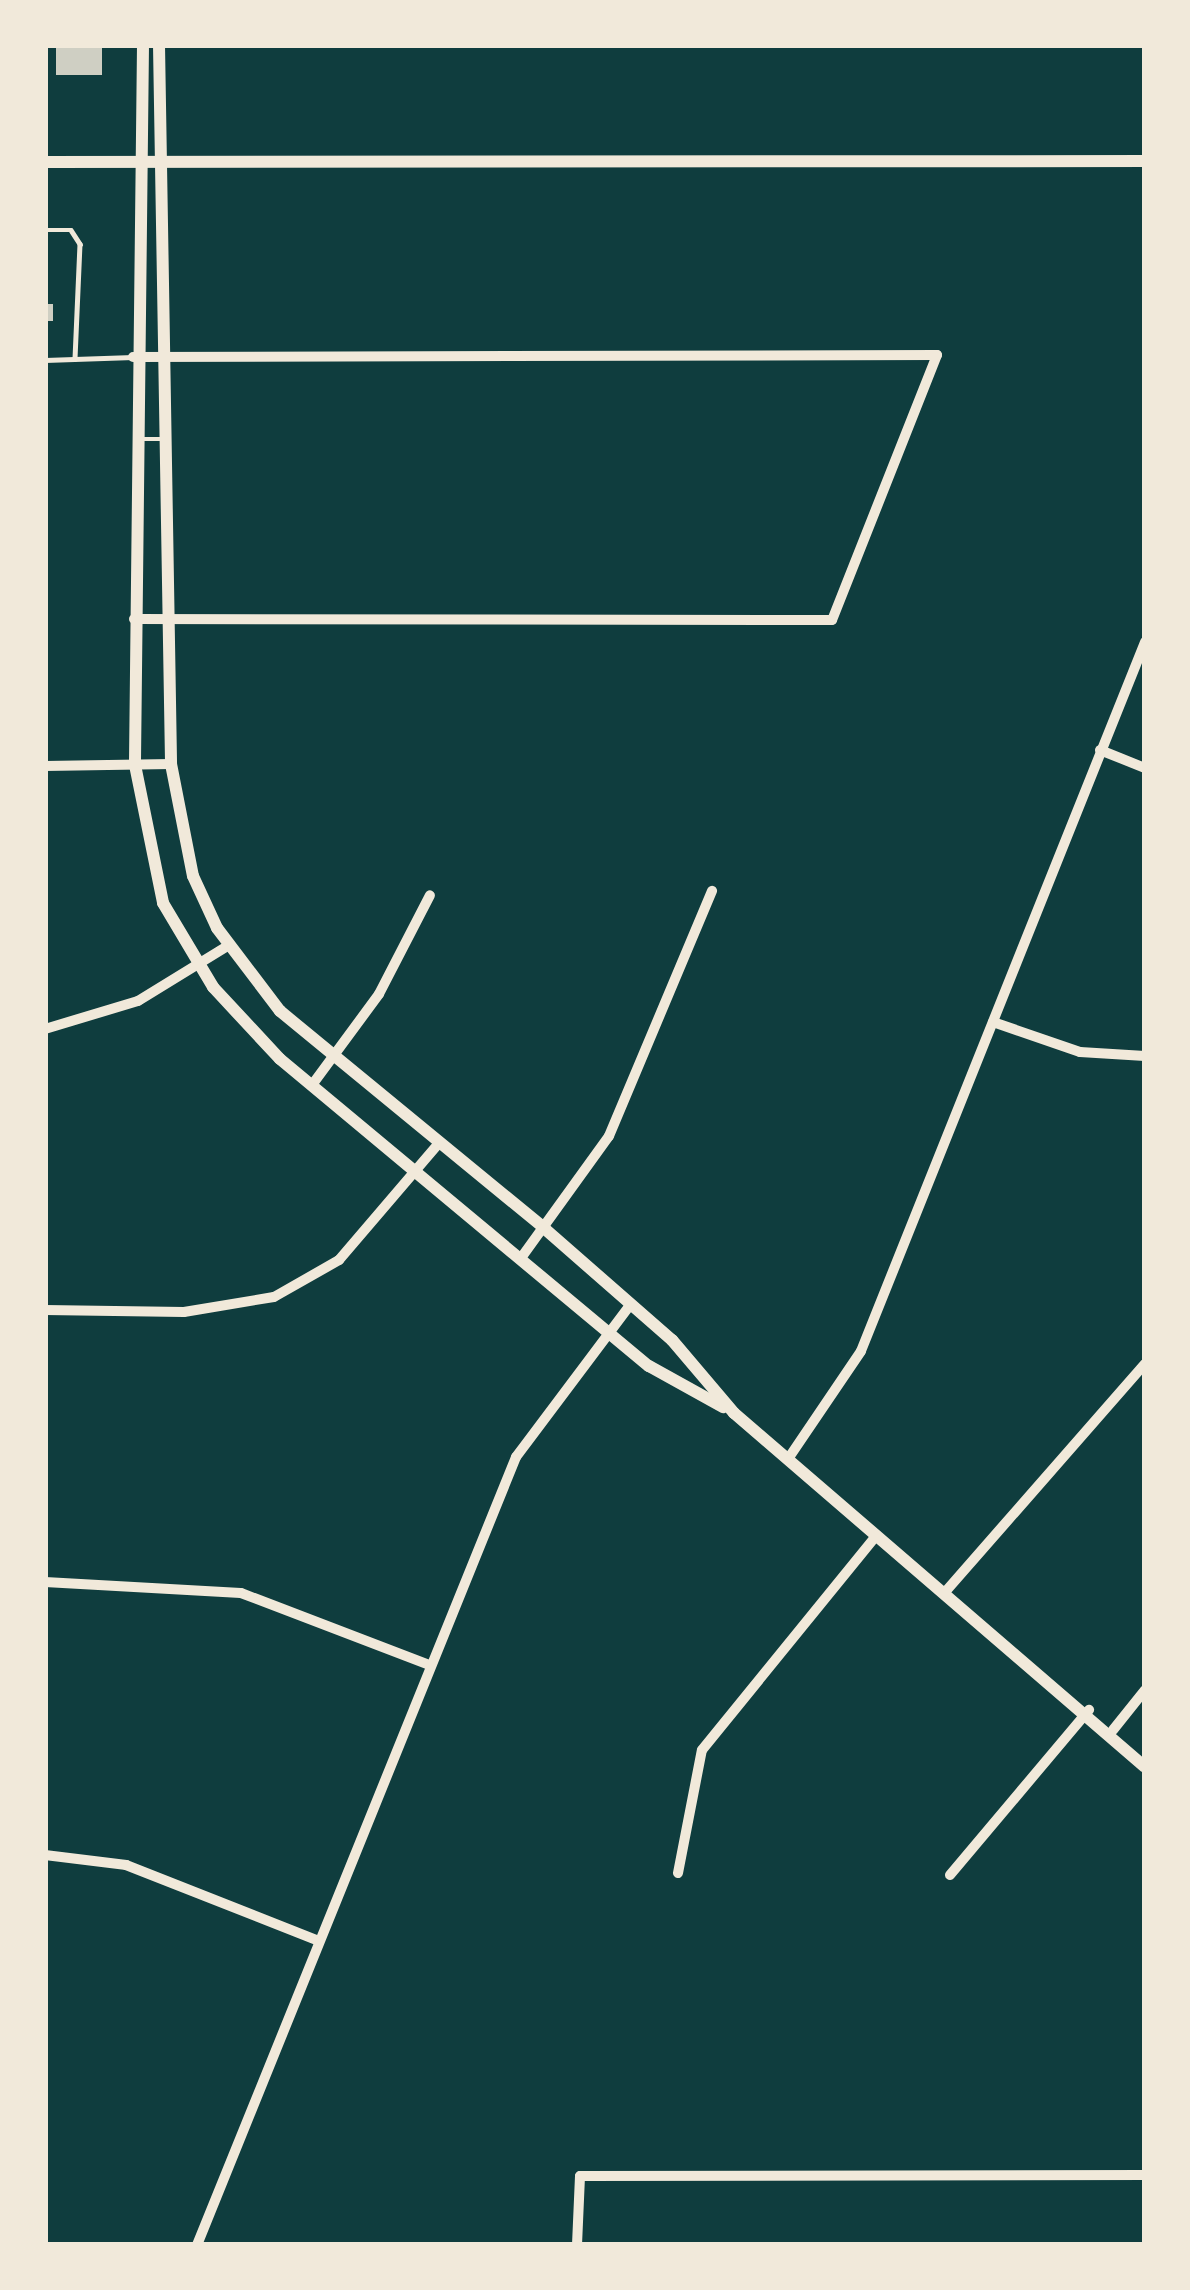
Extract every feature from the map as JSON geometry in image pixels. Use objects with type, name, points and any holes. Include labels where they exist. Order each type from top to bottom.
[{"type":"street","points":[[143,45],[135,163],[135,765],[154,876],[198,965],[311,1085],[608,1333],[734,1413]]},
{"type":"street","points":[[159,45],[168,162],[171,764],[193,876],[229,944],[280,1011],[631,1304],[734,1413],[1113,1730],[1145,1767]]},
{"type":"street","points":[[45,163],[1145,161]]},
{"type":"street","points":[[133,357],[937,355],[832,620],[134,619]]},
{"type":"street","points":[[788,1459],[862,1351],[1145,643]]},
{"type":"street","points":[[1100,750],[1145,768]]},
{"type":"street","points":[[45,766],[171,764]]},
{"type":"street","points":[[521,1258],[545,1229],[631,1094],[712,891]]},
{"type":"street","points":[[311,1085],[336,1056],[430,895]]},
{"type":"street","points":[[45,1029],[113,1012],[229,944]]},
{"type":"street","points":[[993,1022],[1080,1052],[1145,1056]]},
{"type":"street","points":[[45,1310],[184,1312],[274,1297],[339,1260],[439,1143]]},
{"type":"street","points":[[197,2245],[516,1457],[631,1304]]},
{"type":"street","points":[[946,1591],[1145,1364]]},
{"type":"street","points":[[678,1874],[702,1750],[877,1535]]},
{"type":"street","points":[[45,1582],[241,1593],[430,1665]]},
{"type":"street","points":[[1113,1730],[1145,1690]]},
{"type":"street","points":[[950,1875],[1089,1710]]},
{"type":"street","points":[[45,1856],[126,1865],[319,1942]]},
{"type":"street","points":[[578,2245],[580,2176],[1145,2175]]},
{"type":"lane","points":[[45,230],[70,230],[80,244],[75,359]]},
{"type":"lane","points":[[45,360],[133,357]]},
{"type":"lane","points":[[133,439],[170,439]]},
{"type":"building","points":[[56,45],[102,45],[102,75],[56,75]]},
{"type":"building","points":[[45,304],[53,304],[53,321],[45,321]]}]
